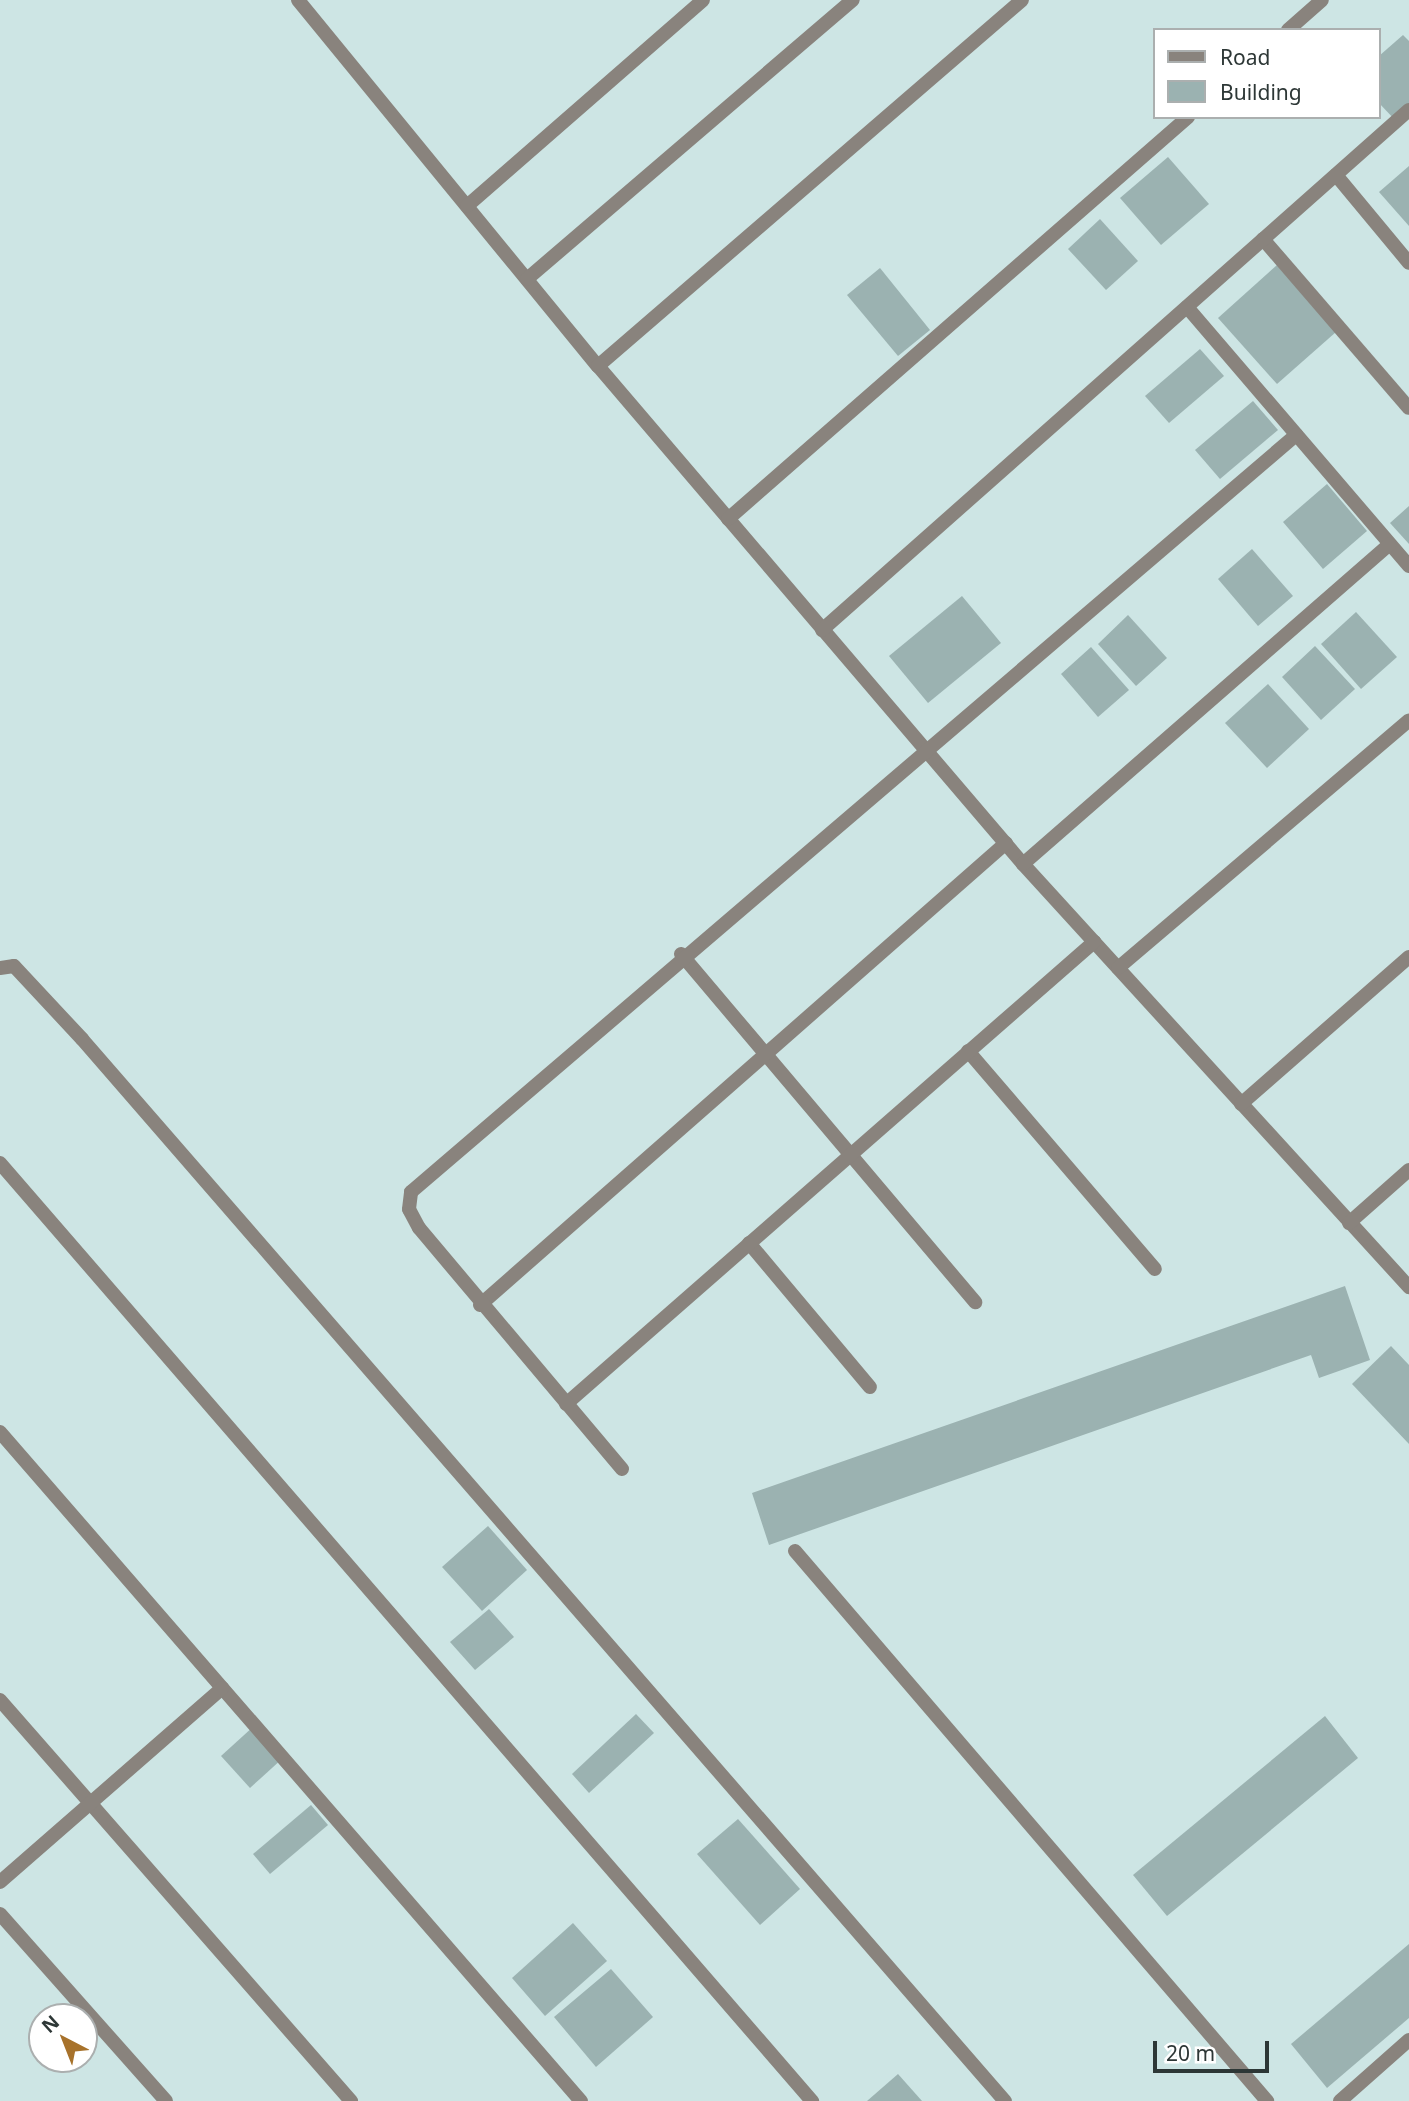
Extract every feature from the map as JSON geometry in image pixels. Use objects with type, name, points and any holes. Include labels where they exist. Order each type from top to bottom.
[{"type":"street","points":[[298,0],[598,366],[1023,864],[1409,1287]]},
{"type":"street","points":[[467,206],[703,0]]},
{"type":"street","points":[[527,279],[853,0]]},
{"type":"street","points":[[598,366],[1022,0]]},
{"type":"street","points":[[1290,28],[1322,0]]},
{"type":"street","points":[[822,630],[1409,110]]},
{"type":"street","points":[[728,519],[1186,119]]},
{"type":"street","points":[[1336,175],[1409,263]]},
{"type":"street","points":[[1263,239],[1409,408]]},
{"type":"street","points":[[1187,307],[1409,566]]},
{"type":"street","points":[[622,1469],[480,1305],[419,1228],[409,1209],[411,1192],[681,954],[1296,435]]},
{"type":"street","points":[[1023,864],[1389,545]]},
{"type":"street","points":[[1118,968],[1409,720]]},
{"type":"street","points":[[480,1305],[1006,843]]},
{"type":"street","points":[[566,1404],[1094,942]]},
{"type":"street","points":[[681,954],[975,1302]]},
{"type":"street","points":[[1241,1104],[1409,957]]},
{"type":"street","points":[[0,968],[14,966],[82,1039],[1005,2101]]},
{"type":"street","points":[[968,1051],[1155,1269]]},
{"type":"street","points":[[0,1163],[812,2101]]},
{"type":"street","points":[[1349,1223],[1409,1170]]},
{"type":"street","points":[[749,1243],[870,1387]]},
{"type":"street","points":[[0,1432],[580,2101]]},
{"type":"street","points":[[795,1551],[1267,2101]]},
{"type":"street","points":[[0,1882],[222,1688]]},
{"type":"street","points":[[0,1700],[351,2101]]},
{"type":"street","points":[[0,1914],[166,2101]]},
{"type":"street","points":[[1340,2101],[1409,2040]]},
{"type":"building","points":[[1403,35],[1409,41],[1409,108],[1395,120],[1381,105],[1381,54]]},
{"type":"building","points":[[1168,157],[1209,204],[1161,245],[1120,198]]},
{"type":"building","points":[[1409,166],[1409,226],[1379,192]]},
{"type":"building","points":[[1100,219],[1138,261],[1106,290],[1068,249]]},
{"type":"building","points":[[1277,265],[1336,332],[1277,384],[1218,318]]},
{"type":"building","points":[[880,268],[930,330],[898,356],[847,295]]},
{"type":"building","points":[[1200,349],[1224,376],[1169,423],[1145,396]]},
{"type":"building","points":[[1253,401],[1278,430],[1220,479],[1195,450]]},
{"type":"building","points":[[1327,484],[1367,531],[1323,569],[1283,522]]},
{"type":"building","points":[[1409,506],[1409,544],[1390,523]]},
{"type":"building","points":[[1252,549],[1293,596],[1258,626],[1218,579]]},
{"type":"building","points":[[962,596],[1001,643],[928,703],[889,656]]},
{"type":"building","points":[[1356,612],[1397,657],[1361,689],[1321,644]]},
{"type":"building","points":[[1128,615],[1167,658],[1136,686],[1098,644]]},
{"type":"building","points":[[1315,646],[1355,689],[1321,720],[1282,677]]},
{"type":"building","points":[[1091,647],[1129,690],[1098,717],[1061,674]]},
{"type":"building","points":[[1268,684],[1309,729],[1267,768],[1225,723]]},
{"type":"building","points":[[1345,1286],[1370,1360],[1319,1378],[1311,1355],[769,1545],[752,1493]]},
{"type":"building","points":[[1391,1346],[1409,1365],[1409,1444],[1352,1384]]},
{"type":"building","points":[[488,1526],[527,1570],[482,1611],[442,1567]]},
{"type":"building","points":[[489,1609],[514,1637],[475,1670],[450,1642]]},
{"type":"building","points":[[636,1714],[654,1733],[589,1793],[572,1774]]},
{"type":"building","points":[[1325,1716],[1358,1758],[1167,1916],[1133,1875]]},
{"type":"building","points":[[254,1726],[283,1758],[250,1788],[221,1756]]},
{"type":"building","points":[[311,1805],[328,1825],[270,1874],[253,1854]]},
{"type":"building","points":[[738,1819],[800,1889],[760,1925],[697,1854]]},
{"type":"building","points":[[573,1923],[607,1961],[545,2016],[512,1978]]},
{"type":"building","points":[[1409,1944],[1409,2018],[1327,2088],[1291,2044]]},
{"type":"building","points":[[611,1969],[653,2017],[596,2067],[554,2017]]},
{"type":"building","points":[[898,2074],[922,2101],[867,2101]]}]
